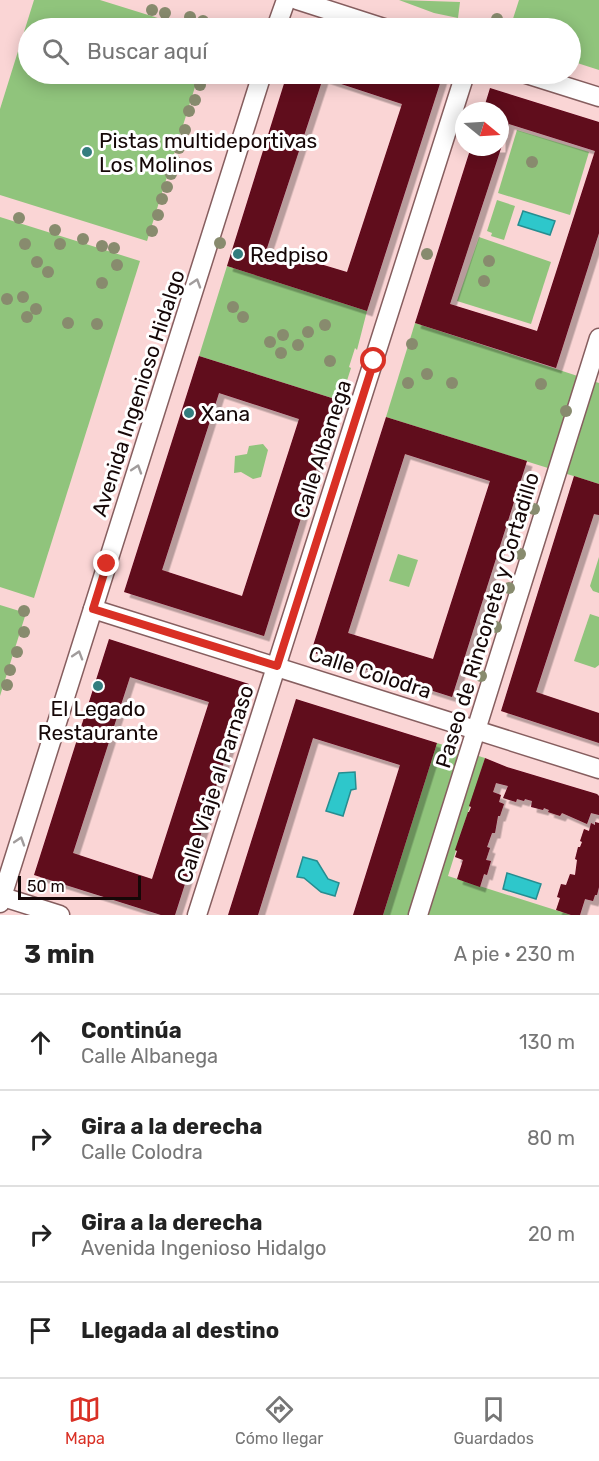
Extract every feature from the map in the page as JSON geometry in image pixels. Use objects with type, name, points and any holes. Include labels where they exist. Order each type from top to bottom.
[{"type":"street","points":[[280,18],[286,0]]},
{"type":"street","points":[[297,0],[353,18]]},
{"type":"street","name":"Avenida Ingenioso Hidalgo","points":[[1,899],[259,84]]},
{"type":"street","name":"Calle Albanega","points":[[277,666],[462,84]]},
{"type":"street","points":[[558,84],[599,97]]},
{"type":"street","name":"Paseo de Rinconete y Cortadillo","points":[[418,915],[599,338]]},
{"type":"street","name":"Calle Colodra","points":[[93,609],[599,769]]},
{"type":"street","name":"Calle Viaje al Parnaso","points":[[197,915],[277,666]]},
{"type":"street","points":[[1,899],[60,915]]},
{"type":"green space","name":"Pistas multideportivas Los Molinos","points":[[34,0],[100,0],[158,18],[28,18]]},
{"type":"green space","points":[[399,0],[460,2],[458,18],[434,13]]},
{"type":"green space","points":[[519,0],[599,0],[599,70],[581,64],[581,18],[513,18]]},
{"type":"green space","name":"Pistas multideportivas Los Molinos","points":[[18,51],[18,84],[196,84],[147,241],[0,195],[0,109]]},
{"type":"green space","points":[[517,130],[589,152],[570,215],[498,193]]},
{"type":"green space","points":[[497,200],[515,206],[504,240],[491,236],[492,233],[487,231]]},
{"type":"green space","points":[[0,217],[140,261],[34,598],[0,587]]},
{"type":"green space","points":[[479,237],[551,262],[531,324],[457,301]]},
{"type":"green space","points":[[227,266],[367,311],[344,390],[338,400],[199,356]]},
{"type":"green space","points":[[415,323],[599,383],[599,484],[386,417]]},
{"type":"green space","points":[[263,444],[268,450],[261,477],[253,479],[241,472],[234,473],[235,456],[247,454],[249,446]]},
{"type":"green space","points":[[398,554],[418,560],[409,587],[389,581]]},
{"type":"green space","points":[[599,557],[599,593],[593,591],[590,586]]},
{"type":"green space","points":[[0,605],[26,613],[0,696]]},
{"type":"green space","points":[[590,614],[599,617],[599,665],[595,668],[574,661]]},
{"type":"green space","points":[[437,743],[485,758],[448,876],[571,915],[383,915]]},
{"type":"water","points":[[523,211],[555,221],[550,235],[518,225]]},
{"type":"water","points":[[355,772],[356,789],[351,790],[343,816],[326,811],[339,773]]},
{"type":"water","points":[[303,857],[317,861],[328,879],[339,883],[335,896],[321,892],[304,878],[297,877]]},
{"type":"water","points":[[507,873],[541,884],[536,899],[503,889]]},
{"type":"building","points":[[284,84],[321,84],[267,248],[347,272],[402,104],[341,84],[440,84],[367,311],[227,266]]},
{"type":"building","points":[[490,88],[599,122],[599,233],[556,368],[415,323],[468,156],[499,156],[450,304],[537,331],[595,151],[509,124],[509,102],[486,102]]},
{"type":"building","points":[[199,356],[338,400],[264,636],[124,592]],"holes":[[[219,393],[299,419],[242,596],[162,570]]]},
{"type":"building","points":[[386,417],[527,461],[452,697],[311,652]],"holes":[[[405,454],[490,481],[433,659],[348,633]]]},
{"type":"building","points":[[574,476],[599,484],[599,515],[594,514],[536,692],[599,713],[599,743],[501,711]]},
{"type":"building","points":[[109,639],[249,684],[175,915],[161,915],[34,875]],"holes":[[[130,677],[209,702],[152,879],[73,853]]]},
{"type":"building","points":[[296,699],[437,743],[383,915],[353,915],[400,765],[313,738],[258,915],[228,915]]},
{"type":"building","points":[[485,758],[507,767],[597,794],[599,796],[599,815],[591,813],[587,824],[562,813],[560,816],[544,808],[543,810],[531,807],[532,801],[517,799],[516,802],[503,798],[508,786],[496,783],[493,792],[501,795],[499,802],[504,804],[498,816],[495,833],[492,833],[487,847],[490,848],[486,860],[491,861],[480,887],[457,879],[463,860],[455,857],[457,851],[455,850],[471,807],[469,806]]},
{"type":"building","points":[[595,822],[599,823],[597,895],[593,901],[585,899],[580,915],[571,915],[556,910],[561,884],[566,885],[570,874],[575,875],[577,860],[575,859],[582,842],[580,841],[584,829],[589,831],[591,823],[595,825]]},
{"type":"place","name":"Pistas multideportivas Los Molinos","points":[[87,152]]},
{"type":"place","name":"Redpiso","points":[[238,254]]},
{"type":"place","name":"Xana","points":[[189,413]]},
{"type":"place","name":"El Legado Restaurante","points":[[98,686]]},
{"type":"route","points":[[107,564],[93,609],[277,666],[374,361]]}]
